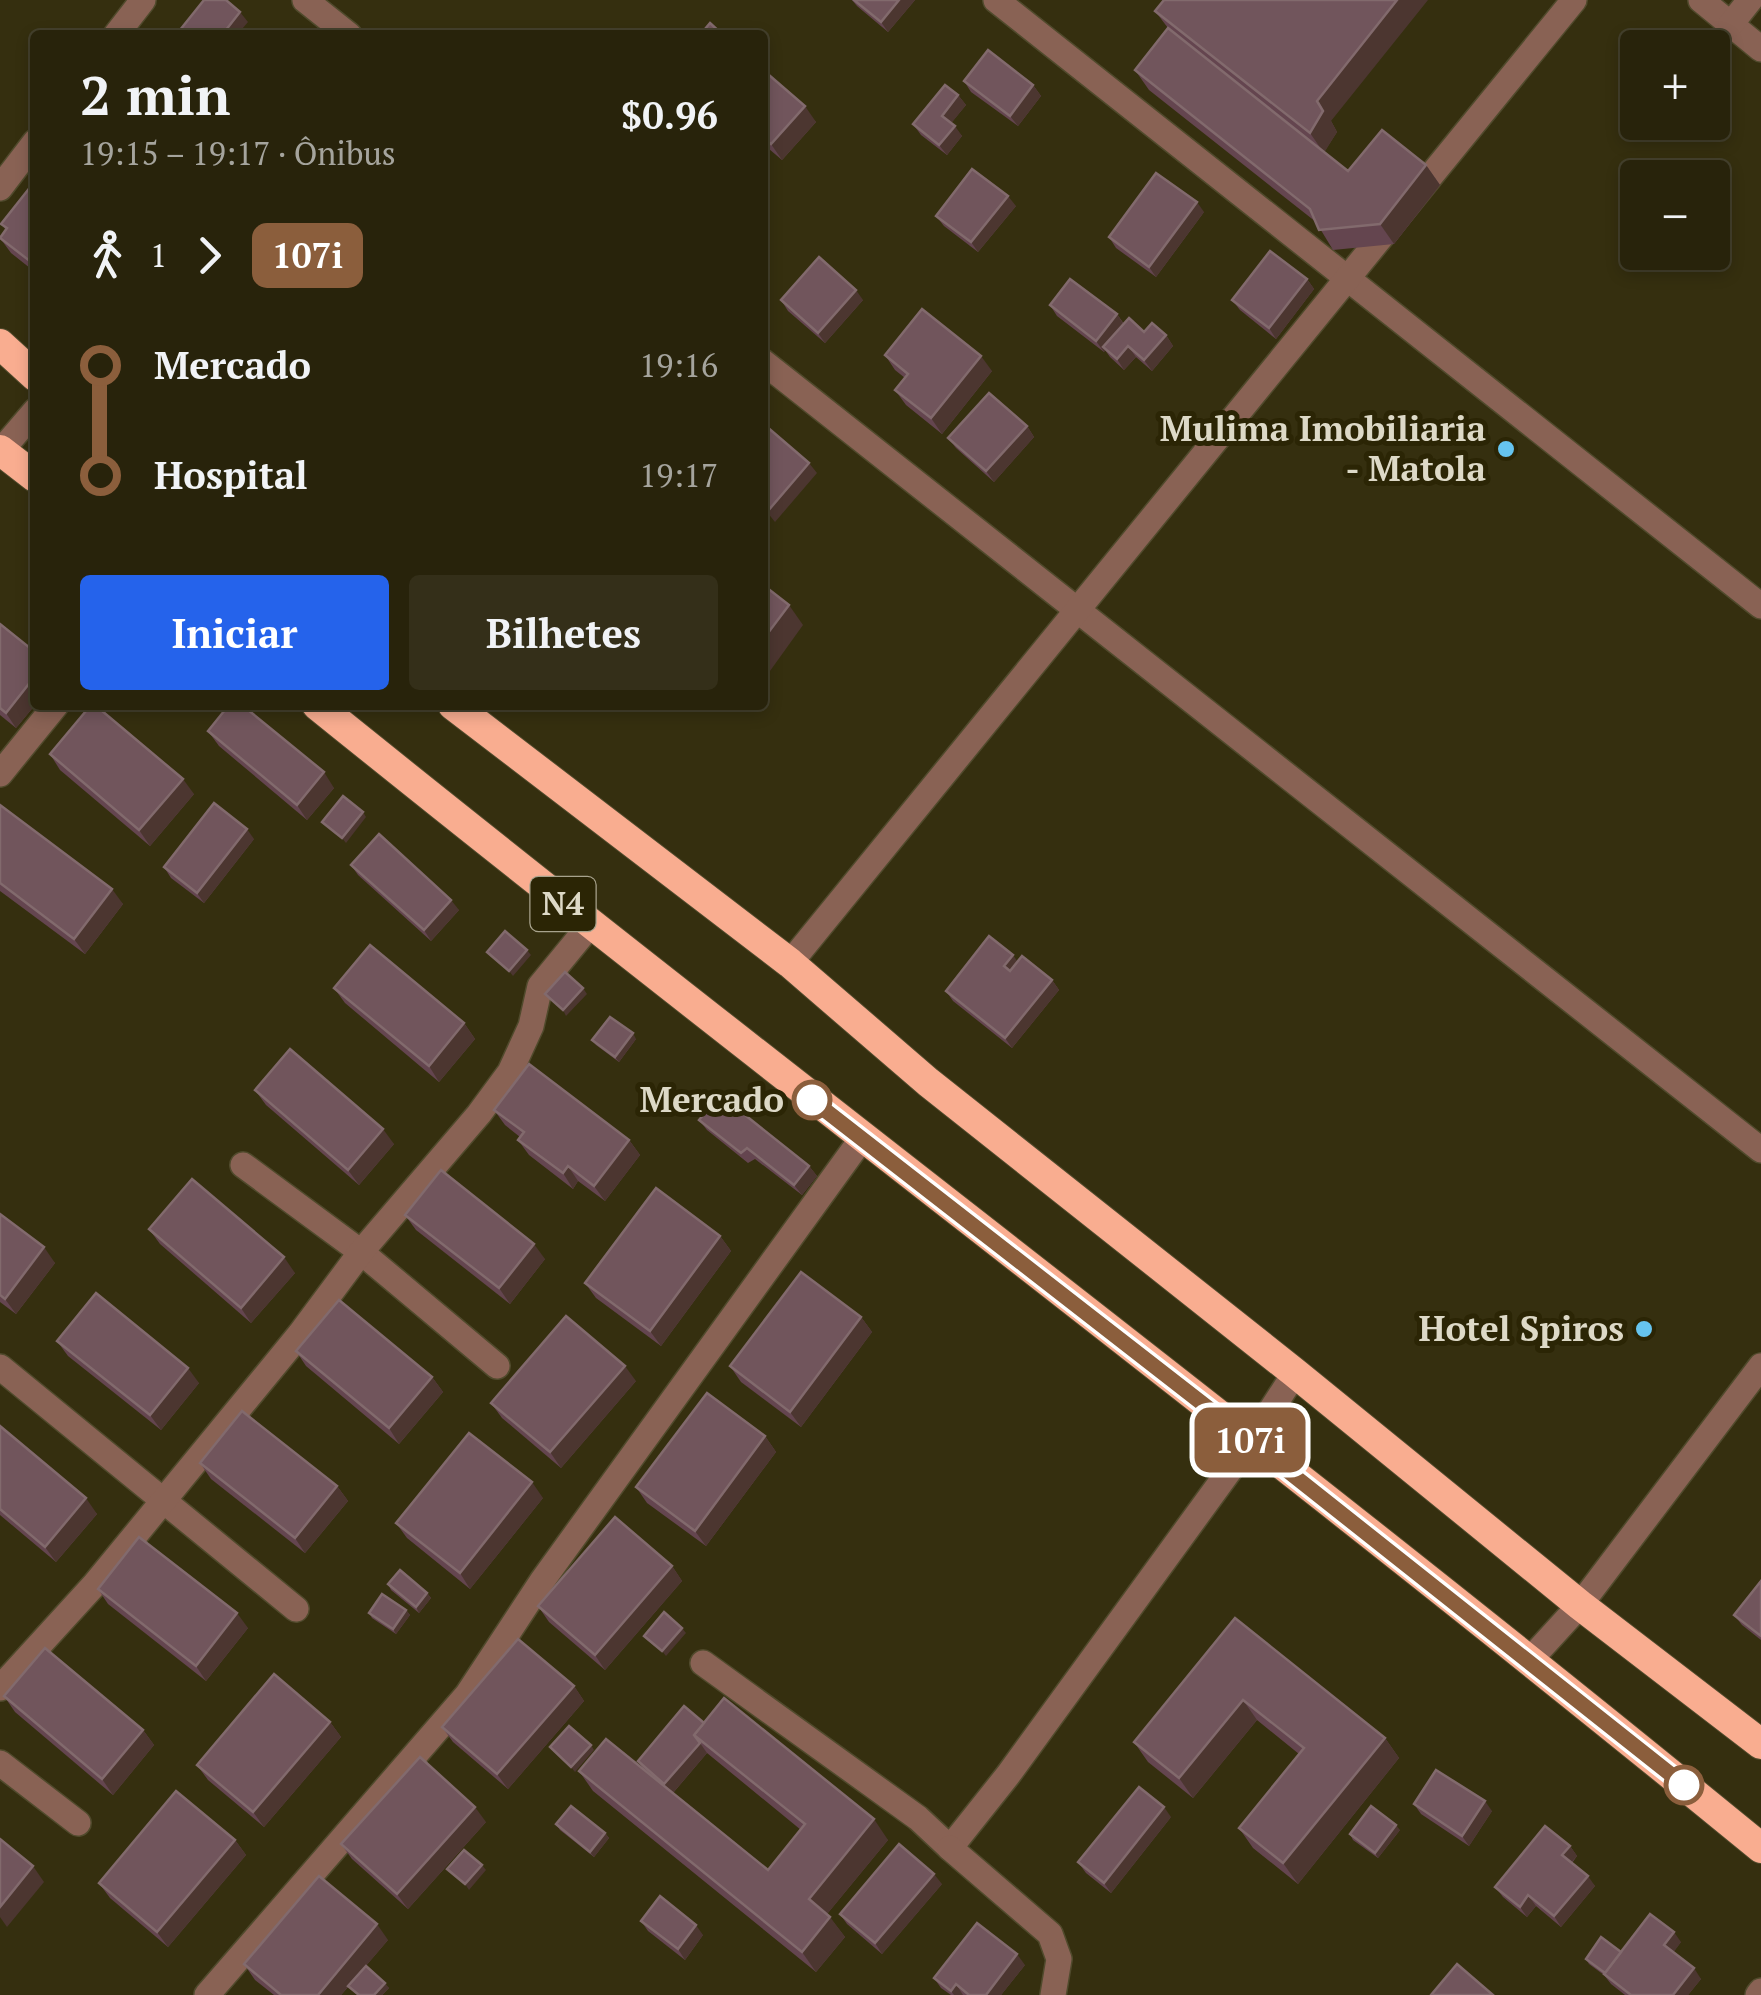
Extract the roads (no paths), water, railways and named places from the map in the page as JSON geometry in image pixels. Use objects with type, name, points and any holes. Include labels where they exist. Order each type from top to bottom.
[{"type":"highway","points":[[0,344],[30,371]]},
{"type":"highway","points":[[0,451],[30,473]]},
{"type":"highway","name":"N4","points":[[323,710],[590,925],[1251,1441],[1761,1848]]},
{"type":"highway","name":"N4","points":[[460,710],[790,964],[928,1082],[1580,1604],[1761,1744]]},
{"type":"street","points":[[120,30],[143,0]]},
{"type":"street","points":[[304,0],[343,30]]},
{"type":"street","points":[[996,0],[1761,606]]},
{"type":"street","points":[[790,964],[1574,0]]},
{"type":"street","points":[[1701,0],[1761,49]]},
{"type":"street","points":[[1731,24],[1750,0]]},
{"type":"street","points":[[0,188],[30,149]]},
{"type":"street","points":[[768,366],[1761,1150]]},
{"type":"street","points":[[0,451],[30,417]]},
{"type":"street","points":[[0,774],[52,710]]},
{"type":"street","points":[[0,1688],[94,1584],[300,1334],[360,1252],[480,1114],[510,1072],[531,1026],[540,986],[590,925]]},
{"type":"street","points":[[207,1995],[467,1695],[542,1580],[864,1137]]},
{"type":"street","points":[[243,1165],[360,1252],[497,1366]]},
{"type":"street","points":[[1528,1662],[1580,1604],[1761,1366]]},
{"type":"street","points":[[0,1367],[296,1609]]},
{"type":"street","points":[[950,1848],[1008,1775],[1251,1441],[1296,1373]]},
{"type":"street","points":[[703,1663],[918,1818],[1050,1934],[1060,1959],[1053,1995]]},
{"type":"street","points":[[0,1764],[78,1824]]},
{"type":"place","name":"Mulima Imobiliaria - Matola","points":[[1506,449]]},
{"type":"place","name":"Mercado","points":[[812,1100]]},
{"type":"place","name":"Hotel Spiros","points":[[1644,1329]]}]
